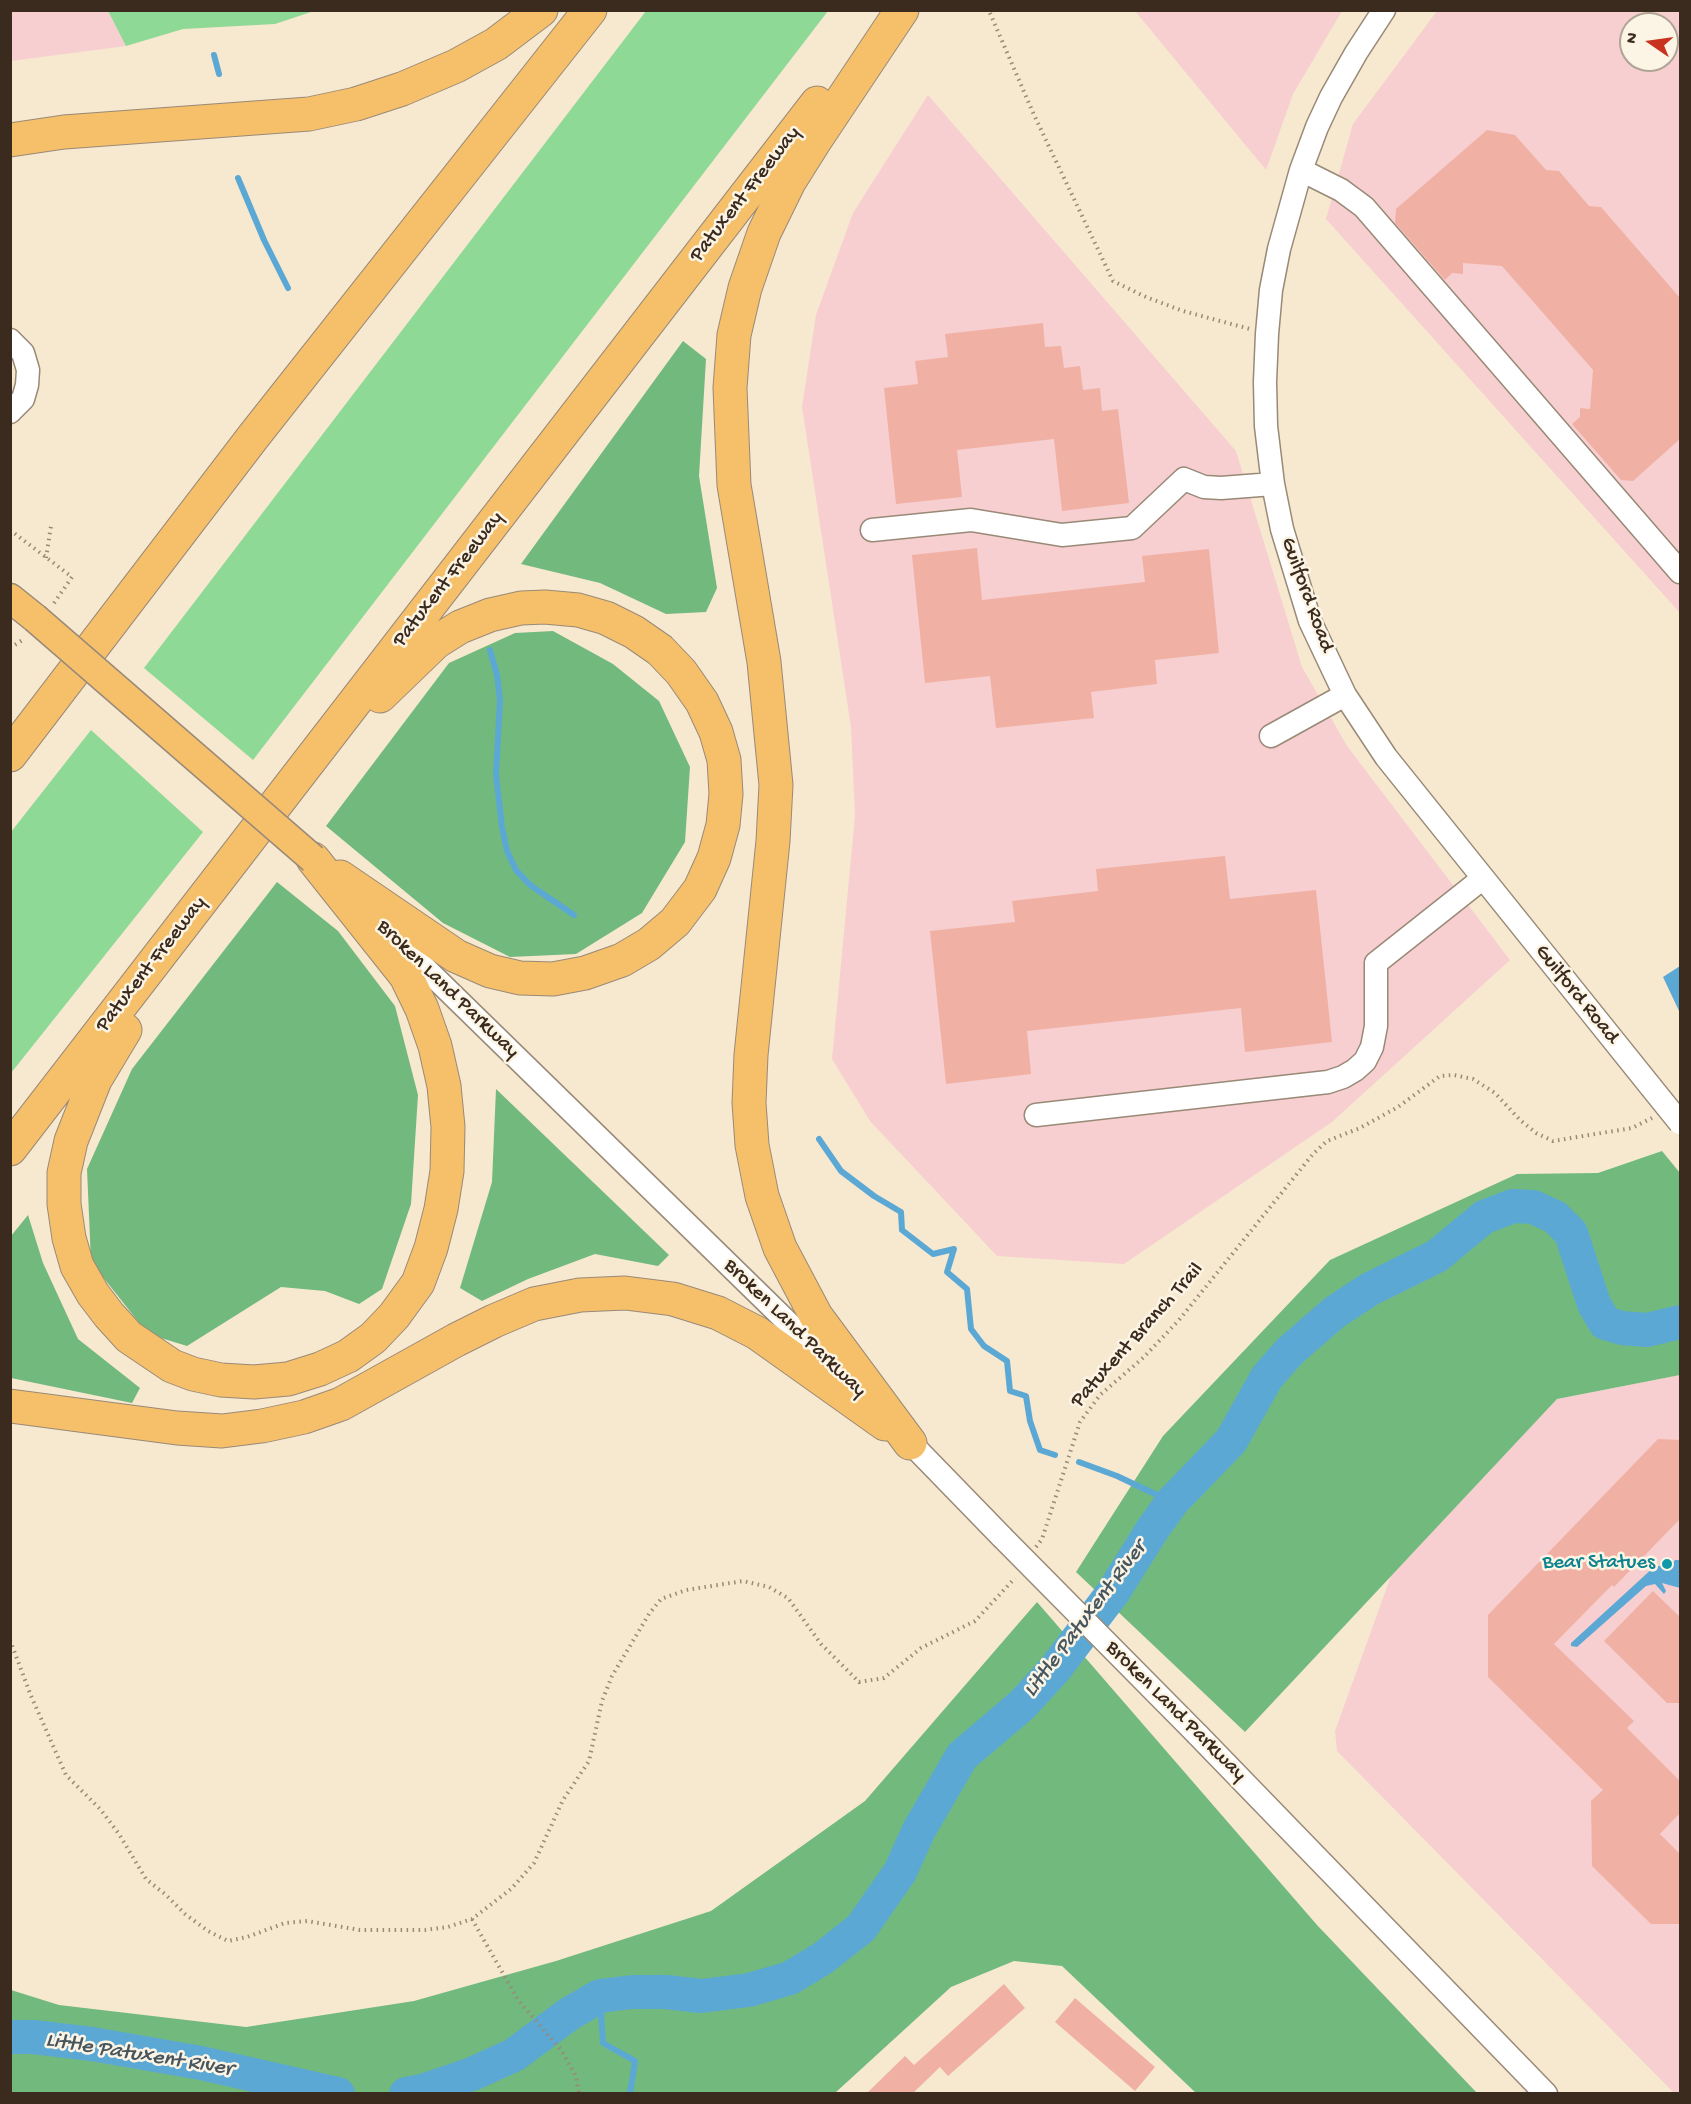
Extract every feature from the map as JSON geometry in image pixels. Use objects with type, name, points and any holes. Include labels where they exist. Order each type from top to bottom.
[{"type":"highway","points":[[10,140],[64,132],[309,114],[356,104],[402,89],[456,66],[496,44],[541,10]]},
{"type":"highway","points":[[10,755],[253,437],[590,10]]},
{"type":"highway","name":"Patuxent Freeway","points":[[10,1149],[887,10]]},
{"type":"highway","points":[[902,10],[789,182],[764,233],[745,288],[734,335],[730,388],[734,485],[764,662],[776,785],[773,841],[751,1055],[749,1103],[752,1144],[762,1196],[780,1248],[816,1316],[910,1443]]},
{"type":"highway","points":[[286,791],[436,642],[470,623],[490,615],[520,608],[545,607],[578,610],[606,618],[634,632],[660,650],[681,672],[702,702],[716,732],[724,760],[726,794],[723,825],[714,858],[700,889],[675,922],[649,944],[622,960],[585,973],[553,978],[520,978],[490,971],[456,956],[313,859]]},
{"type":"highway","points":[[209,891],[95,1080],[71,1141],[64,1173],[64,1203],[69,1238],[77,1266],[98,1301],[129,1337],[151,1353],[172,1366],[193,1374],[221,1380],[254,1382],[288,1379],[320,1370],[348,1356],[373,1338],[394,1316],[418,1283],[431,1248],[441,1209],[447,1171],[448,1128],[444,1086],[435,1046],[422,1009],[406,976],[313,859]]},
{"type":"highway","points":[[10,1406],[177,1428],[222,1431],[262,1425],[304,1417],[341,1404],[456,1340],[534,1304],[580,1295],[626,1293],[673,1299],[718,1313],[757,1333],[910,1443]]},
{"type":"main road","name":"Broken Land Parkway","points":[[10,598],[36,623],[313,859]]},
{"type":"street","name":"Guilford Road","points":[[1383,10],[1331,96],[1301,170],[1279,249],[1271,290],[1267,334],[1266,426],[1273,484],[1290,557],[1310,621],[1345,695],[1386,757],[1680,1123]]},
{"type":"street","points":[[1301,170],[1341,190],[1364,207],[1680,572]]},
{"type":"street","points":[[10,340],[23,353],[28,369],[23,399],[10,412]]},
{"type":"street","points":[[872,530],[971,520],[1062,536],[1132,528],[1184,479],[1204,487],[1221,488],[1273,484]]},
{"type":"street","points":[[1270,736],[1345,695]]},
{"type":"street","name":"Broken Land Parkway","points":[[313,859],[910,1443],[1197,1734],[1546,2094]]},
{"type":"street","points":[[1036,1115],[1328,1082],[1343,1077],[1365,1061],[1372,1047],[1376,1026],[1376,963],[1482,879]]},
{"type":"path","points":[[990,14],[1034,115],[1113,281],[1183,311],[1267,334]]},
{"type":"path","points":[[46,558],[51,526]]},
{"type":"path","points":[[10,530],[72,577],[36,623],[10,648]]},
{"type":"path","name":"Patuxent Branch Trail","points":[[1032,1555],[1042,1539],[1080,1422],[1100,1395],[1144,1357],[1179,1320],[1313,1154],[1328,1141],[1360,1128],[1398,1107],[1440,1076],[1454,1075],[1473,1079],[1496,1093],[1528,1127],[1553,1141],[1632,1128],[1654,1117]]},
{"type":"path","points":[[10,1640],[31,1696],[66,1774],[101,1810],[119,1834],[146,1880],[166,1895],[184,1914],[208,1931],[228,1941],[285,1923],[307,1921],[360,1930],[425,1930],[448,1927],[472,1919],[511,1889],[534,1863],[563,1800],[589,1761],[602,1701],[612,1676],[649,1614],[661,1599],[686,1590],[743,1581],[769,1587],[788,1598],[821,1644],[859,1682],[884,1678],[921,1648],[975,1621],[1022,1570]]},
{"type":"path","points":[[472,1919],[518,2000],[561,2050],[576,2076],[579,2094]]},
{"type":"shaded area","points":[[10,11],[108,11],[126,46],[11,61]]},
{"type":"shaded area","points":[[1135,11],[1342,11],[1293,94],[1266,170]]},
{"type":"shaded area","points":[[1437,11],[1680,11],[1680,613],[1326,219],[1353,124]]},
{"type":"shaded area","points":[[928,95],[1236,451],[1302,667],[1347,746],[1510,960],[1332,1122],[1124,1264],[997,1256],[870,1121],[832,1059],[855,816],[851,727],[802,407],[816,315],[853,213]]},
{"type":"shaded area","points":[[1680,1375],[1680,2093],[1674,2093],[1337,1751],[1335,1731],[1391,1576],[1557,1399]]},
{"type":"green space","points":[[108,11],[314,11],[275,24],[183,29],[126,46]]},
{"type":"green space","points":[[646,11],[828,11],[253,760],[144,668]]},
{"type":"green space","points":[[683,341],[706,359],[699,476],[717,588],[706,612],[666,614],[600,583],[521,564]]},
{"type":"green space","points":[[553,631],[613,664],[659,701],[690,767],[685,842],[642,913],[576,954],[510,957],[443,923],[326,826],[449,663],[515,633]]},
{"type":"green space","points":[[91,730],[203,832],[11,1073],[11,832]]},
{"type":"green space","points":[[277,882],[338,931],[395,1006],[418,1095],[411,1204],[382,1289],[359,1304],[325,1291],[281,1287],[187,1346],[148,1334],[91,1262],[87,1169],[132,1069]]},
{"type":"green space","points":[[496,1089],[669,1255],[658,1266],[595,1254],[528,1279],[482,1301],[460,1288],[492,1182]]},
{"type":"green space","points":[[1662,1151],[1680,1173],[1680,1375],[1557,1399],[1245,1732],[1076,1572],[1163,1436],[1330,1260],[1517,1174],[1598,1173]]},
{"type":"green space","points":[[28,1215],[43,1263],[78,1339],[140,1388],[132,1403],[11,1378],[11,1236]]},
{"type":"green space","points":[[1037,1602],[1317,1925],[1477,2093],[1196,2093],[1062,1966],[1014,1961],[951,1987],[835,2093],[11,2093],[11,1990],[59,2005],[246,2027],[414,2001],[556,1961],[711,1911],[865,1801]]},
{"type":"water","points":[[1680,966],[1680,1013],[1663,977]]},
{"type":"water","points":[[1675,1560],[1680,1560],[1680,1588],[1662,1583],[1666,1591],[1664,1594],[1655,1584],[1646,1586],[1577,1647],[1571,1646],[1571,1643],[1655,1566],[1670,1566]]},
{"type":"building","points":[[1487,130],[1515,135],[1546,170],[1559,171],[1589,206],[1601,207],[1680,298],[1680,439],[1633,481],[1621,480],[1572,424],[1580,417],[1580,408],[1590,409],[1593,370],[1502,266],[1463,263],[1463,274],[1452,273],[1445,280],[1395,223],[1396,209]]},
{"type":"building","points":[[1043,323],[1045,347],[1061,346],[1064,368],[1080,366],[1083,390],[1100,388],[1102,411],[1118,409],[1129,503],[1062,511],[1054,439],[957,450],[962,497],[896,504],[884,388],[918,384],[915,361],[948,357],[945,334]]},
{"type":"building","points":[[977,548],[982,600],[1145,582],[1142,556],[1209,549],[1219,653],[1155,660],[1157,684],[1091,692],[1094,718],[996,728],[990,676],[925,683],[912,555]]},
{"type":"building","points":[[1225,856],[1230,899],[1316,890],[1332,1042],[1245,1052],[1241,1008],[1027,1031],[1031,1074],[946,1084],[930,931],[1015,922],[1012,901],[1098,891],[1096,869]]},
{"type":"building","points":[[1658,1439],[1680,1440],[1680,1519],[1554,1644],[1634,1721],[1627,1728],[1680,1781],[1680,1813],[1660,1834],[1680,1854],[1680,1924],[1651,1924],[1592,1866],[1591,1801],[1603,1790],[1488,1677],[1488,1615]]},
{"type":"building","points":[[1653,1591],[1680,1617],[1680,1703],[1667,1703],[1604,1641]]},
{"type":"building","points":[[1004,1984],[1025,2008],[948,2076],[940,2067],[912,2094],[866,2094],[905,2056],[914,2065]]},
{"type":"building","points":[[1075,1998],[1155,2067],[1135,2091],[1055,2022]]},
{"type":"waterway","points":[[214,55],[219,74]]},
{"type":"waterway","points":[[238,178],[264,240],[288,288]]},
{"type":"waterway","points":[[490,650],[497,675],[500,700],[496,775],[507,851],[516,870],[530,885],[574,915]]},
{"type":"waterway","points":[[819,1139],[841,1171],[874,1196],[901,1212],[902,1230],[933,1254],[954,1249],[947,1272],[967,1289],[971,1329],[984,1346],[1007,1361],[1010,1391],[1026,1396],[1030,1421],[1040,1450],[1055,1455]]},
{"type":"waterway","name":"Little Patuxent River","points":[[406,2094],[472,2074],[514,2055],[569,2014],[600,1996],[632,1992],[666,1992],[701,1996],[749,1990],[790,1978],[823,1958],[861,1928],[900,1872],[919,1830],[962,1756],[1022,1705],[1055,1669],[1114,1591],[1172,1502],[1231,1441],[1267,1377],[1290,1351],[1335,1312],[1370,1289],[1437,1256],[1484,1217],[1513,1206],[1533,1207],[1555,1217],[1571,1233],[1594,1304],[1605,1323],[1622,1328],[1647,1330],[1680,1322]]},
{"type":"waterway","points":[[1079,1462],[1117,1476],[1172,1502]]},
{"type":"waterway","points":[[600,1996],[603,2043],[635,2061],[630,2094]]},
{"type":"waterway","name":"Little Patuxent River","points":[[10,2037],[33,2037],[92,2044],[201,2063],[338,2094]]},
{"type":"place","name":"Bear Statues","points":[[1667,1564]]}]
